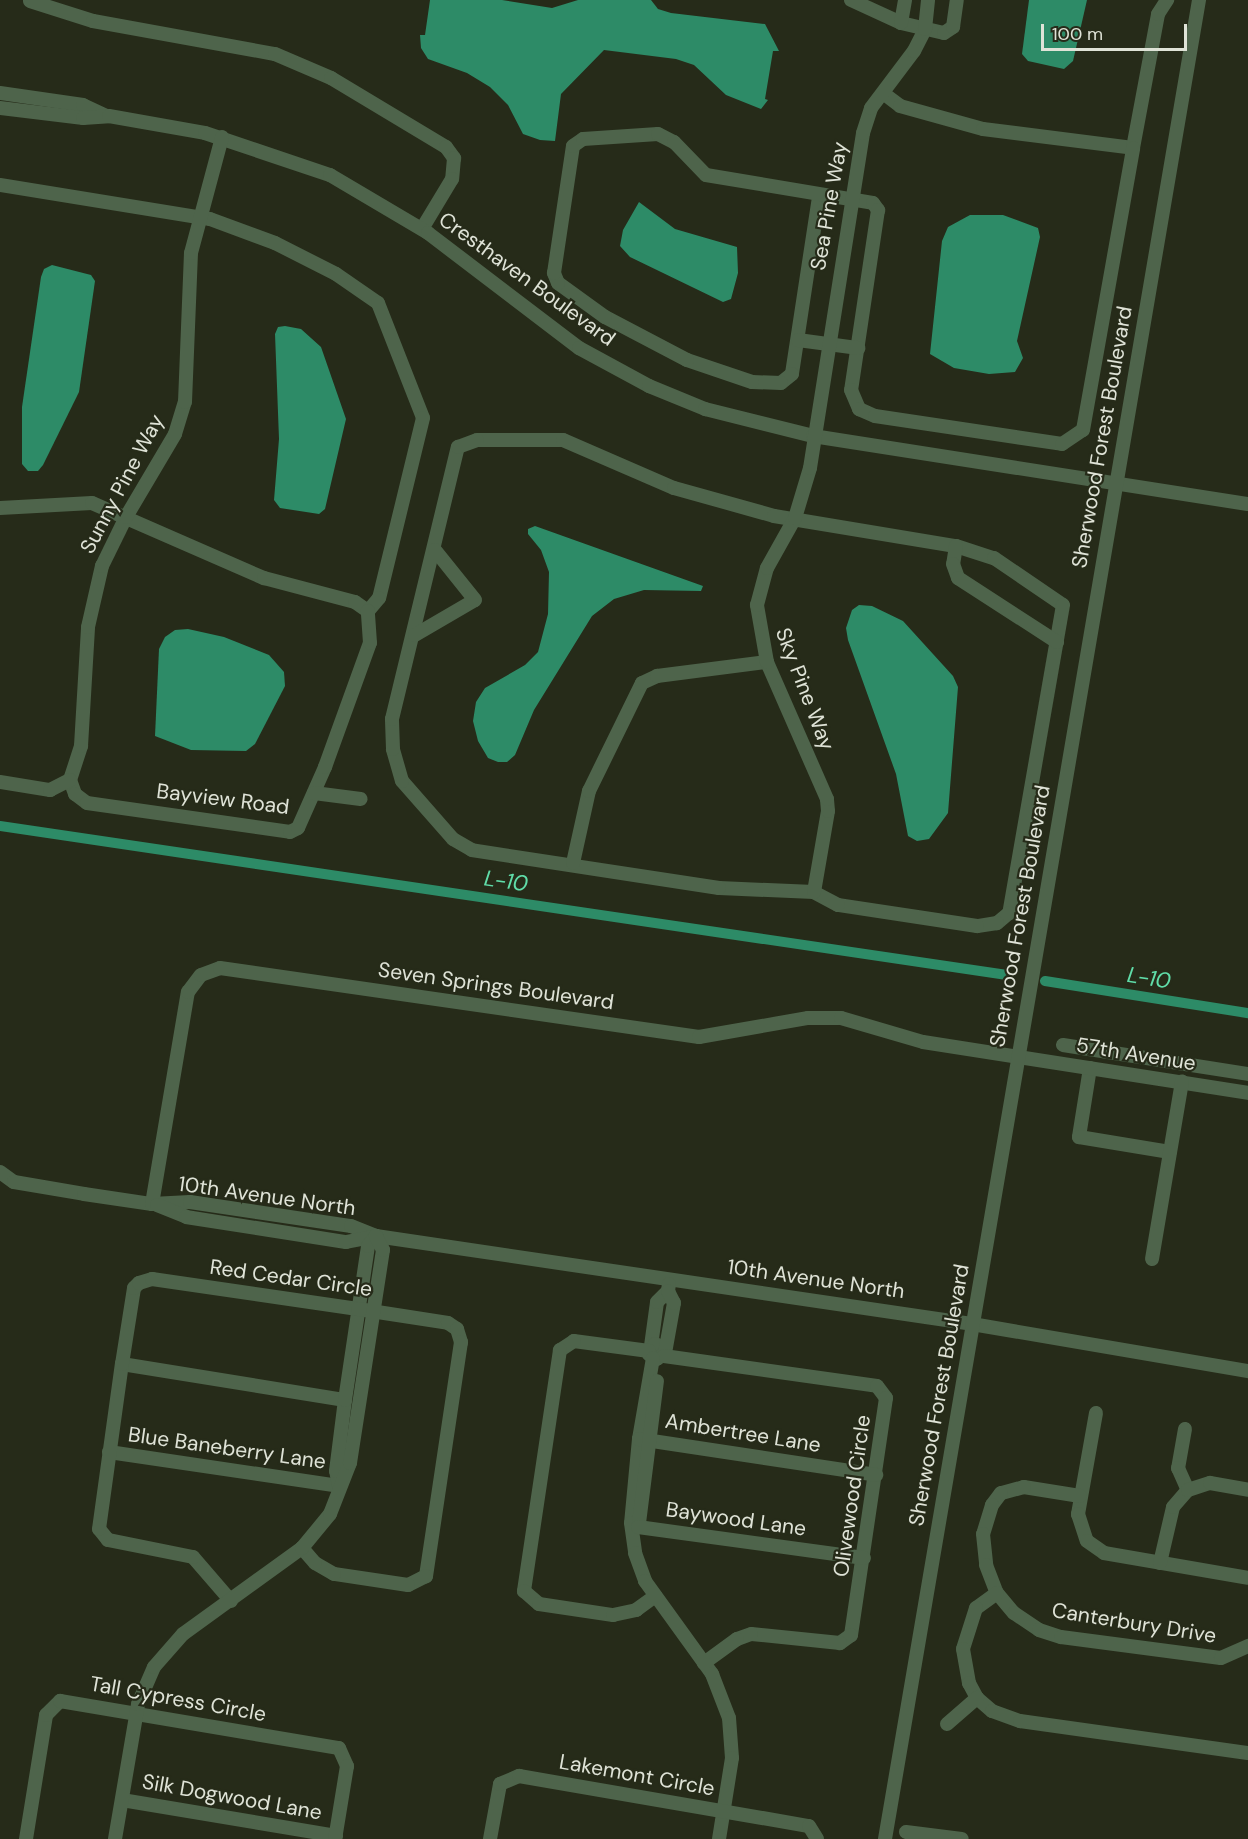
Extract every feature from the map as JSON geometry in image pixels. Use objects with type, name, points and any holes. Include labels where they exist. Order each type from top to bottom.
[{"type":"street","points":[[851,0],[901,23],[944,33],[952,27],[957,0]]},
{"type":"street","points":[[901,23],[905,0]]},
{"type":"street","name":"Sea Pine Way","points":[[813,436],[850,200],[863,133],[871,108],[914,51],[925,29],[928,0]]},
{"type":"street","points":[[819,197],[792,374],[781,383],[752,382],[687,360],[605,317],[558,283],[554,273],[573,146],[583,139],[658,134],[674,142],[706,175],[819,197],[873,203],[878,210],[851,390],[859,409],[875,416],[1062,444],[1073,439],[1083,430],[1158,14],[1167,0]]},
{"type":"street","name":"Sherwood Forest Boulevard","points":[[885,1839],[1199,0]]},
{"type":"street","points":[[30,1],[93,21],[275,54],[331,78],[446,147],[454,158],[452,179],[423,229]]},
{"type":"street","name":"Cresthaven Boulevard","points":[[0,93],[83,105],[109,116],[222,137],[330,175],[423,229],[579,348],[614,368],[705,409],[813,436],[1248,504]]},
{"type":"street","points":[[883,93],[900,106],[983,129],[1133,148]]},
{"type":"street","name":"Cresthaven Boulevard","points":[[0,108],[83,118],[109,116]]},
{"type":"street","name":"Sunny Pine Way","points":[[70,780],[81,746],[94,592],[126,517],[175,434],[185,402],[188,281],[201,216],[222,137]]},
{"type":"street","points":[[0,185],[201,216],[275,243],[336,274],[378,303],[423,418],[379,598],[368,611],[355,602],[264,578],[92,503],[0,508]]},
{"type":"street","points":[[798,340],[858,348]]},
{"type":"street","name":"Sky Pine Way","points":[[813,436],[810,468],[795,518],[766,568],[756,605],[767,662],[827,799],[828,812],[814,892]]},
{"type":"street","points":[[477,440],[563,440],[674,488],[795,518],[956,546],[994,558],[1063,605],[1009,913],[997,922],[977,926],[838,905],[814,892],[719,888],[573,863],[471,850],[446,832],[402,781],[393,749],[393,719],[415,635],[458,447],[477,440]]},
{"type":"street","points":[[956,546],[953,564],[958,578],[1057,642]]},
{"type":"street","points":[[415,635],[475,600],[435,550]]},
{"type":"street","name":"Bayview Road","points":[[70,780],[75,794],[87,803],[290,832],[298,828],[314,793],[370,643],[368,611]]},
{"type":"street","points":[[573,863],[589,791],[642,683],[657,676],[767,662]]},
{"type":"street","points":[[0,782],[50,790],[70,780]]},
{"type":"street","points":[[314,793],[361,799]]},
{"type":"street","name":"Seven Springs Boulevard","points":[[152,1204],[186,999],[201,975],[220,968],[699,1036],[808,1018],[841,1018],[923,1042],[1017,1057]]},
{"type":"street","points":[[1063,1045],[1248,1074]]},
{"type":"street","name":"57th Avenue","points":[[1017,1057],[1248,1093]]},
{"type":"street","points":[[1090,1068],[1079,1137],[1170,1152]]},
{"type":"street","points":[[1152,1259],[1182,1083]]},
{"type":"street","name":"10th Avenue North","points":[[0,1172],[7,1184],[152,1204],[186,1217],[346,1242],[376,1236],[669,1285],[972,1324],[1248,1371]]},
{"type":"street","points":[[115,1839],[136,1712],[143,1688],[164,1654],[183,1634],[302,1548],[323,1527],[351,1462],[383,1250],[376,1236],[368,1246],[358,1309],[336,1471],[339,1486]]},
{"type":"street","name":"Red Cedar Circle","points":[[231,1601],[194,1557],[108,1540],[103,1536],[99,1522],[134,1288],[145,1280],[448,1323],[461,1335],[426,1576],[408,1585],[334,1574],[315,1563],[302,1548]]},
{"type":"street","points":[[669,1285],[657,1302],[657,1353],[645,1440],[636,1533],[639,1568],[655,1596],[704,1663],[724,1698],[732,1737],[719,1839]]},
{"type":"street","name":"Olivewood Circle","points":[[655,1596],[636,1610],[613,1615],[539,1604],[524,1591],[560,1350],[574,1341],[877,1386],[886,1405],[854,1628],[846,1640],[840,1643],[751,1634],[737,1639],[704,1663]]},
{"type":"street","points":[[122,1364],[345,1400]]},
{"type":"street","points":[[1096,1413],[1080,1496],[1078,1521],[1092,1546],[1104,1553],[1248,1578]]},
{"type":"street","points":[[1185,1429],[1178,1468],[1188,1490]]},
{"type":"street","name":"Ambertree Lane","points":[[645,1440],[876,1475]]},
{"type":"street","name":"Blue Baneberry Lane","points":[[109,1452],[339,1486]]},
{"type":"street","points":[[1160,1563],[1173,1507],[1188,1490],[1210,1483],[1248,1490]]},
{"type":"street","name":"Canterbury Drive","points":[[1080,1496],[1031,1487],[1008,1490],[999,1496],[986,1519],[982,1542],[998,1593],[1026,1623],[1061,1637],[1221,1658],[1248,1646]]},
{"type":"street","name":"Baywood Lane","points":[[636,1533],[864,1558]]},
{"type":"street","points":[[998,1593],[976,1608],[966,1635],[964,1663],[977,1698],[993,1711],[1020,1721],[1248,1753]]},
{"type":"street","points":[[947,1724],[977,1698]]},
{"type":"street","name":"Tall Cypress Circle","points":[[26,1839],[49,1708],[60,1701],[339,1748],[347,1766],[335,1837]]},
{"type":"street","name":"Lakemont Circle","points":[[490,1839],[500,1784],[512,1776],[809,1826],[817,1839]]},
{"type":"street","name":"Silk Dogwood Lane","points":[[122,1800],[335,1837]]},
{"type":"street","points":[[906,1832],[962,1839]]},
{"type":"shaded area","points":[[430,0],[502,0],[552,8],[578,0],[651,0],[658,9],[671,13],[765,24],[779,51],[773,51],[765,99],[768,100],[761,109],[726,95],[694,65],[676,59],[604,50],[561,94],[555,141],[540,140],[523,134],[508,105],[490,87],[467,73],[428,59],[421,48],[420,35],[425,35]]},
{"type":"shaded area","points":[[1029,0],[1087,0],[1073,61],[1064,69],[1028,61],[1022,54]]},
{"type":"shaded area","points":[[639,202],[675,229],[737,247],[738,273],[731,299],[723,302],[630,257],[620,246],[623,230]]},
{"type":"shaded area","points":[[970,215],[1003,215],[1038,228],[1040,237],[1017,341],[1023,358],[1015,372],[989,374],[954,368],[930,354],[942,241],[948,227]]},
{"type":"shaded area","points":[[52,265],[91,275],[95,281],[79,392],[43,465],[38,471],[28,471],[22,464],[22,407],[41,277],[44,269]]},
{"type":"shaded area","points":[[278,327],[301,329],[321,347],[346,419],[325,509],[319,514],[280,508],[274,500],[279,439],[275,334]]},
{"type":"shaded area","points":[[535,526],[703,586],[701,591],[644,590],[614,599],[592,616],[534,710],[515,755],[507,762],[498,762],[488,758],[478,741],[473,721],[476,702],[485,688],[525,665],[538,652],[548,614],[549,572],[541,550],[528,534],[528,529]]},
{"type":"shaded area","points":[[859,605],[872,606],[903,621],[953,676],[958,687],[948,813],[929,839],[917,841],[908,836],[896,774],[848,640],[846,628],[852,610]]},
{"type":"shaded area","points":[[188,629],[224,637],[269,655],[284,672],[285,686],[255,744],[246,751],[191,750],[155,736],[159,649],[165,637],[175,630]]},
{"type":"waterway","name":"L-10","points":[[0,826],[1007,975]]},
{"type":"waterway","name":"L-10","points":[[1045,981],[1248,1013]]}]
